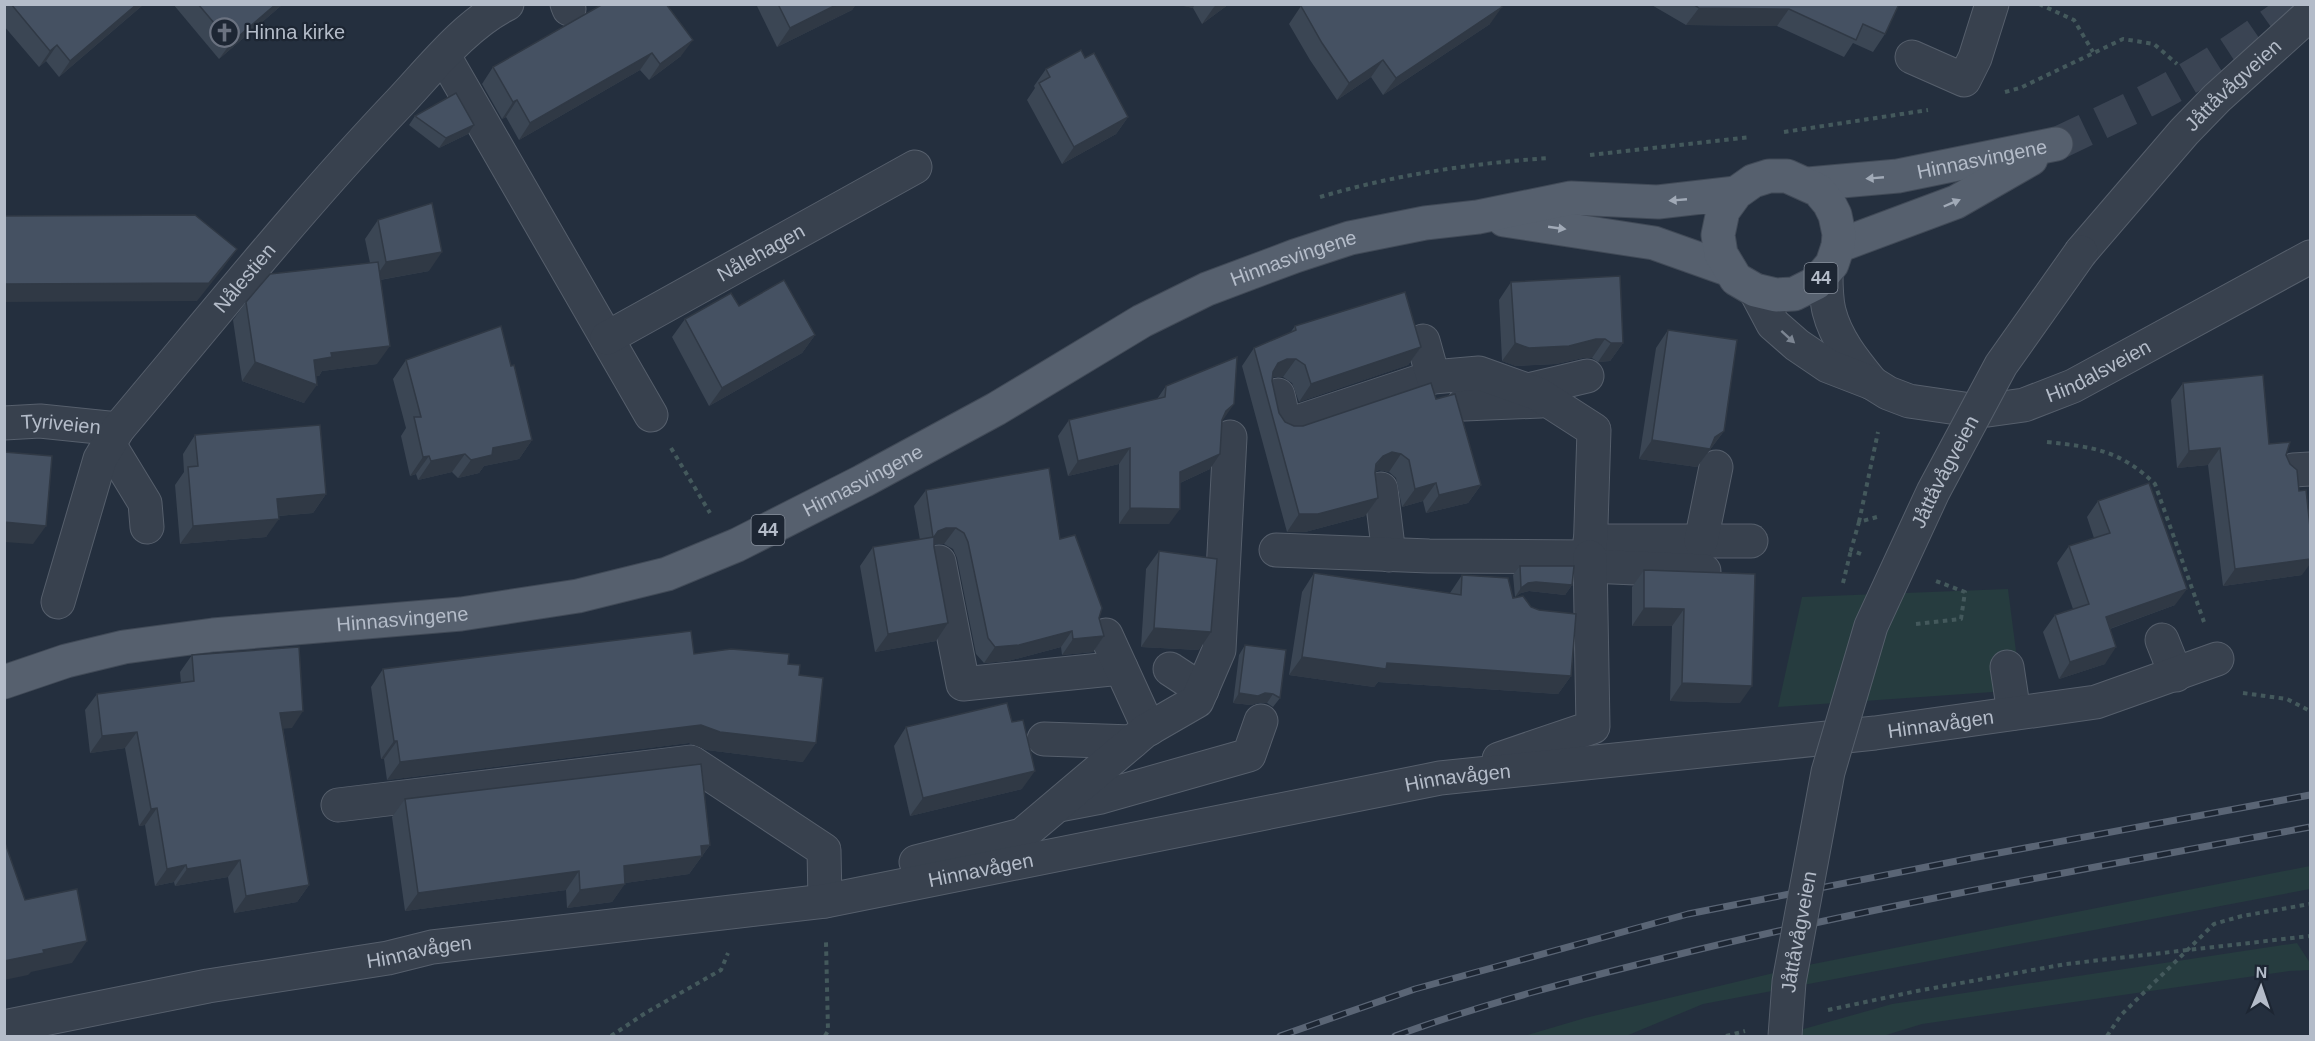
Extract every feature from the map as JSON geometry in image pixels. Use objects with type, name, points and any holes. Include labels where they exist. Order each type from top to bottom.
[{"type":"main road","name":"Hinnasvingene","points":[[1808,184],[1898,176],[2056,144],[1956,202],[1832,260]]},
{"type":"main road","name":"44","points":[[1769,176],[1787,176],[1808,184],[1818,190],[1829,203],[1835,215],[1839,234],[1832,260],[1816,283],[1794,294],[1776,296],[1755,290],[1736,279],[1721,254],[1718,235],[1723,211],[1736,193],[1753,181],[1769,176]]},
{"type":"main road","name":"Hinnasvingene","points":[[4,682],[66,661],[124,647],[213,635],[461,614],[578,597],[667,573],[729,548],[863,482],[996,409],[1142,321],[1207,289],[1295,256],[1350,238],[1425,223],[1478,217],[1571,198],[1658,202],[1736,193]]},
{"type":"main road","name":"Hinnasvingene","points":[[1478,217],[1654,243],[1730,270]]},
{"type":"street","name":"Nålestien","points":[[58,602],[100,459],[113,436],[350,155],[444,56],[488,14],[507,4]]},
{"type":"street","points":[[1912,57],[1964,80],[1975,58],[1992,4]]},
{"type":"street","name":"Jåttåvågveien","points":[[1785,1036],[1789,982],[1828,772],[1871,626],[1933,492],[2001,365],[2081,252],[2184,132],[2217,98],[2310,14]]},
{"type":"street","points":[[444,56],[651,415]]},
{"type":"street","name":"Nålehagen","points":[[607,338],[915,167]]},
{"type":"street","name":"Hindalsveien","points":[[1755,290],[1773,324],[1797,345],[1828,366],[1909,401],[1971,410],[2002,408],[2044,398],[2073,386],[2310,257]]},
{"type":"street","points":[[1832,260],[1828,309],[1834,327],[1849,356],[1880,388]]},
{"type":"street","points":[[1423,341],[1433,377]]},
{"type":"street","points":[[1278,395],[1285,426],[1312,431],[1433,377],[1479,373],[1539,396],[1594,430],[1590,554],[1575,614],[1593,727],[1440,778]]},
{"type":"street","points":[[1464,404],[1539,396],[1587,376]]},
{"type":"street","name":"Tyriveien","points":[[4,423],[40,421],[113,436]]},
{"type":"street","points":[[113,436],[145,503],[147,527]]},
{"type":"street","points":[[825,901],[857,877],[1022,835],[1142,734],[1197,701],[1219,650],[1230,438]]},
{"type":"street","points":[[1703,556],[1716,467]]},
{"type":"street","points":[[1381,489],[1389,555]]},
{"type":"street","points":[[1276,550],[1429,556],[1590,554],[1703,556],[1751,541]]},
{"type":"street","points":[[939,562],[963,684],[1121,668]]},
{"type":"street","points":[[1106,635],[1121,668],[1142,734]]},
{"type":"street","points":[[2162,640],[2176,675]]},
{"type":"street","name":"Hinnavågen","points":[[14,1029],[208,986],[388,958],[432,947],[825,901],[1440,778],[1875,733],[2096,702],[2217,659]]},
{"type":"street","points":[[2007,667],[2014,713]]},
{"type":"street","points":[[1170,669],[1202,690]]},
{"type":"street","points":[[1057,805],[1101,797],[1249,755],[1261,721]]},
{"type":"street","points":[[1044,739],[1142,734]]},
{"type":"street","points":[[338,805],[691,762],[824,850],[825,901]]},
{"type":"path","points":[[2038,4],[2074,21],[2093,52]]},
{"type":"path","points":[[1998,93],[2020,88],[2123,39],[2154,44],[2177,64]]},
{"type":"path","points":[[1775,134],[1934,109]]},
{"type":"path","points":[[1586,155],[1753,136]]},
{"type":"path","points":[[1320,197],[1354,187],[1437,171],[1554,158]]},
{"type":"path","points":[[1859,522],[1880,388]]},
{"type":"path","points":[[651,415],[729,548]]},
{"type":"path","points":[[2155,484],[2217,659]]},
{"type":"path","points":[[825,901],[828,1031],[825,1036]]},
{"type":"path","points":[[2107,1036],[2121,1015],[2214,924],[2242,916],[2310,904]]},
{"type":"path","points":[[611,1036],[647,1012],[721,970],[744,911]]},
{"type":"path","points":[[1819,1012],[1917,991],[2066,964],[2310,936]]},
{"type":"path","points":[[1726,1036],[1746,1031]]},
{"type":"green space","points":[[2008,589],[2021,690],[1778,707],[1802,597]]},
{"type":"green space","points":[[2310,866],[2310,889],[1703,1004],[1626,1036],[1524,1036],[1585,1018],[1803,966]]},
{"type":"green space","points":[[2297,943],[2310,963],[2310,970],[2289,971],[1922,1024],[1883,1036],[1779,1036],[1892,1004]]},
{"type":"building","points":[[11,4],[137,4],[70,61],[57,45],[50,51]]},
{"type":"building","points":[[198,4],[276,4],[231,43]]},
{"type":"building","points":[[603,4],[666,4],[693,40],[660,64],[652,53],[530,123],[517,100],[513,102],[493,67]]},
{"type":"building","points":[[778,4],[838,4],[790,28]]},
{"type":"building","points":[[1304,4],[1500,4],[1502,7],[1396,78],[1383,60],[1349,83],[1322,43],[1301,6]]},
{"type":"building","points":[[1693,4],[1899,4],[1885,34],[1863,24],[1856,40],[1789,9],[1699,8]]},
{"type":"building","points":[[1081,50],[1085,58],[1094,53],[1128,117],[1074,147],[1039,83],[1050,77],[1046,69]]},
{"type":"building","points":[[456,93],[474,125],[446,138],[415,116]]},
{"type":"building","points":[[432,203],[442,252],[386,262],[378,220]]},
{"type":"building","points":[[195,215],[237,249],[209,283],[4,284],[4,216]]},
{"type":"building","points":[[378,262],[390,346],[331,353],[332,357],[314,360],[317,385],[255,362],[246,302],[270,274]]},
{"type":"building","points":[[1620,276],[1623,343],[1596,339],[1569,346],[1529,348],[1515,343],[1511,282]]},
{"type":"building","points":[[784,280],[815,335],[722,388],[685,319],[731,293],[739,306]]},
{"type":"building","points":[[1405,292],[1421,347],[1311,384],[1305,365],[1296,359],[1287,359],[1278,363],[1273,372],[1272,381],[1279,413],[1285,422],[1294,426],[1303,426],[1431,383],[1436,399],[1455,394],[1481,485],[1439,495],[1436,483],[1415,489],[1409,460],[1401,454],[1392,452],[1383,456],[1376,464],[1378,498],[1318,514],[1299,514],[1254,348],[1296,330],[1295,326]]},
{"type":"building","points":[[501,326],[511,366],[514,365],[532,440],[493,448],[492,455],[471,460],[465,454],[431,461],[429,456],[423,457],[414,417],[421,417],[406,360]]},
{"type":"building","points":[[1668,330],[1737,340],[1724,431],[1715,437],[1710,449],[1652,440]]},
{"type":"building","points":[[1237,357],[1234,404],[1226,411],[1222,420],[1220,454],[1180,472],[1180,509],[1130,508],[1130,448],[1078,461],[1069,420],[1165,397],[1166,386]]},
{"type":"building","points":[[2263,375],[2269,444],[2290,442],[2286,455],[2290,464],[2297,470],[2299,491],[2306,490],[2310,527],[2310,559],[2235,569],[2220,448],[2189,451],[2183,383]]},
{"type":"building","points":[[320,425],[326,494],[277,499],[279,519],[193,526],[188,467],[198,466],[195,435]]},
{"type":"building","points":[[4,452],[52,456],[46,526],[4,522]]},
{"type":"building","points":[[1049,468],[1060,539],[1075,535],[1102,608],[1099,618],[1104,636],[1073,639],[1072,631],[1019,645],[995,647],[988,638],[968,542],[964,533],[956,528],[938,531],[933,537],[926,490]]},
{"type":"building","points":[[2149,483],[2187,589],[2106,617],[2116,647],[2070,662],[2055,615],[2089,604],[2069,546],[2110,533],[2098,501]]},
{"type":"building","points":[[934,537],[948,623],[888,634],[873,547]]},
{"type":"building","points":[[1159,551],[1217,559],[1211,632],[1154,628]]},
{"type":"building","points":[[1520,566],[1574,566],[1572,585],[1536,582],[1528,583],[1521,588]]},
{"type":"building","points":[[1644,570],[1755,574],[1752,686],[1682,683],[1684,609],[1644,608]]},
{"type":"building","points":[[1314,573],[1461,595],[1462,575],[1508,578],[1513,598],[1523,596],[1531,607],[1539,610],[1576,614],[1571,676],[1387,663],[1386,669],[1302,657]]},
{"type":"building","points":[[691,631],[694,654],[731,649],[789,654],[788,664],[800,665],[799,675],[823,678],[816,743],[720,732],[701,725],[400,762],[397,741],[394,741],[383,669]]},
{"type":"building","points":[[1245,645],[1286,650],[1280,698],[1265,693],[1258,696],[1239,693]]},
{"type":"building","points":[[299,647],[303,711],[280,713],[309,885],[246,896],[240,860],[187,869],[186,865],[167,869],[157,808],[151,809],[137,732],[102,736],[97,694],[194,681],[192,655]]},
{"type":"building","points":[[1007,703],[1012,722],[1023,720],[1035,771],[923,798],[906,727]]},
{"type":"building","points":[[701,764],[710,845],[701,846],[702,856],[624,866],[625,884],[580,890],[579,871],[418,893],[405,799]]},
{"type":"building","points":[[4,840],[25,900],[77,889],[87,941],[4,961]]},
{"type":"tunnel","points":[[2056,144],[2175,86],[2247,41],[2299,4]]},
{"type":"railway","points":[[1280,1036],[1415,989],[1688,914],[2310,795]]},
{"type":"railway","points":[[1395,1036],[1532,992],[1751,937],[1990,887],[2310,827]]},
{"type":"place","name":"Hinna kirke","points":[[224,32]]}]
